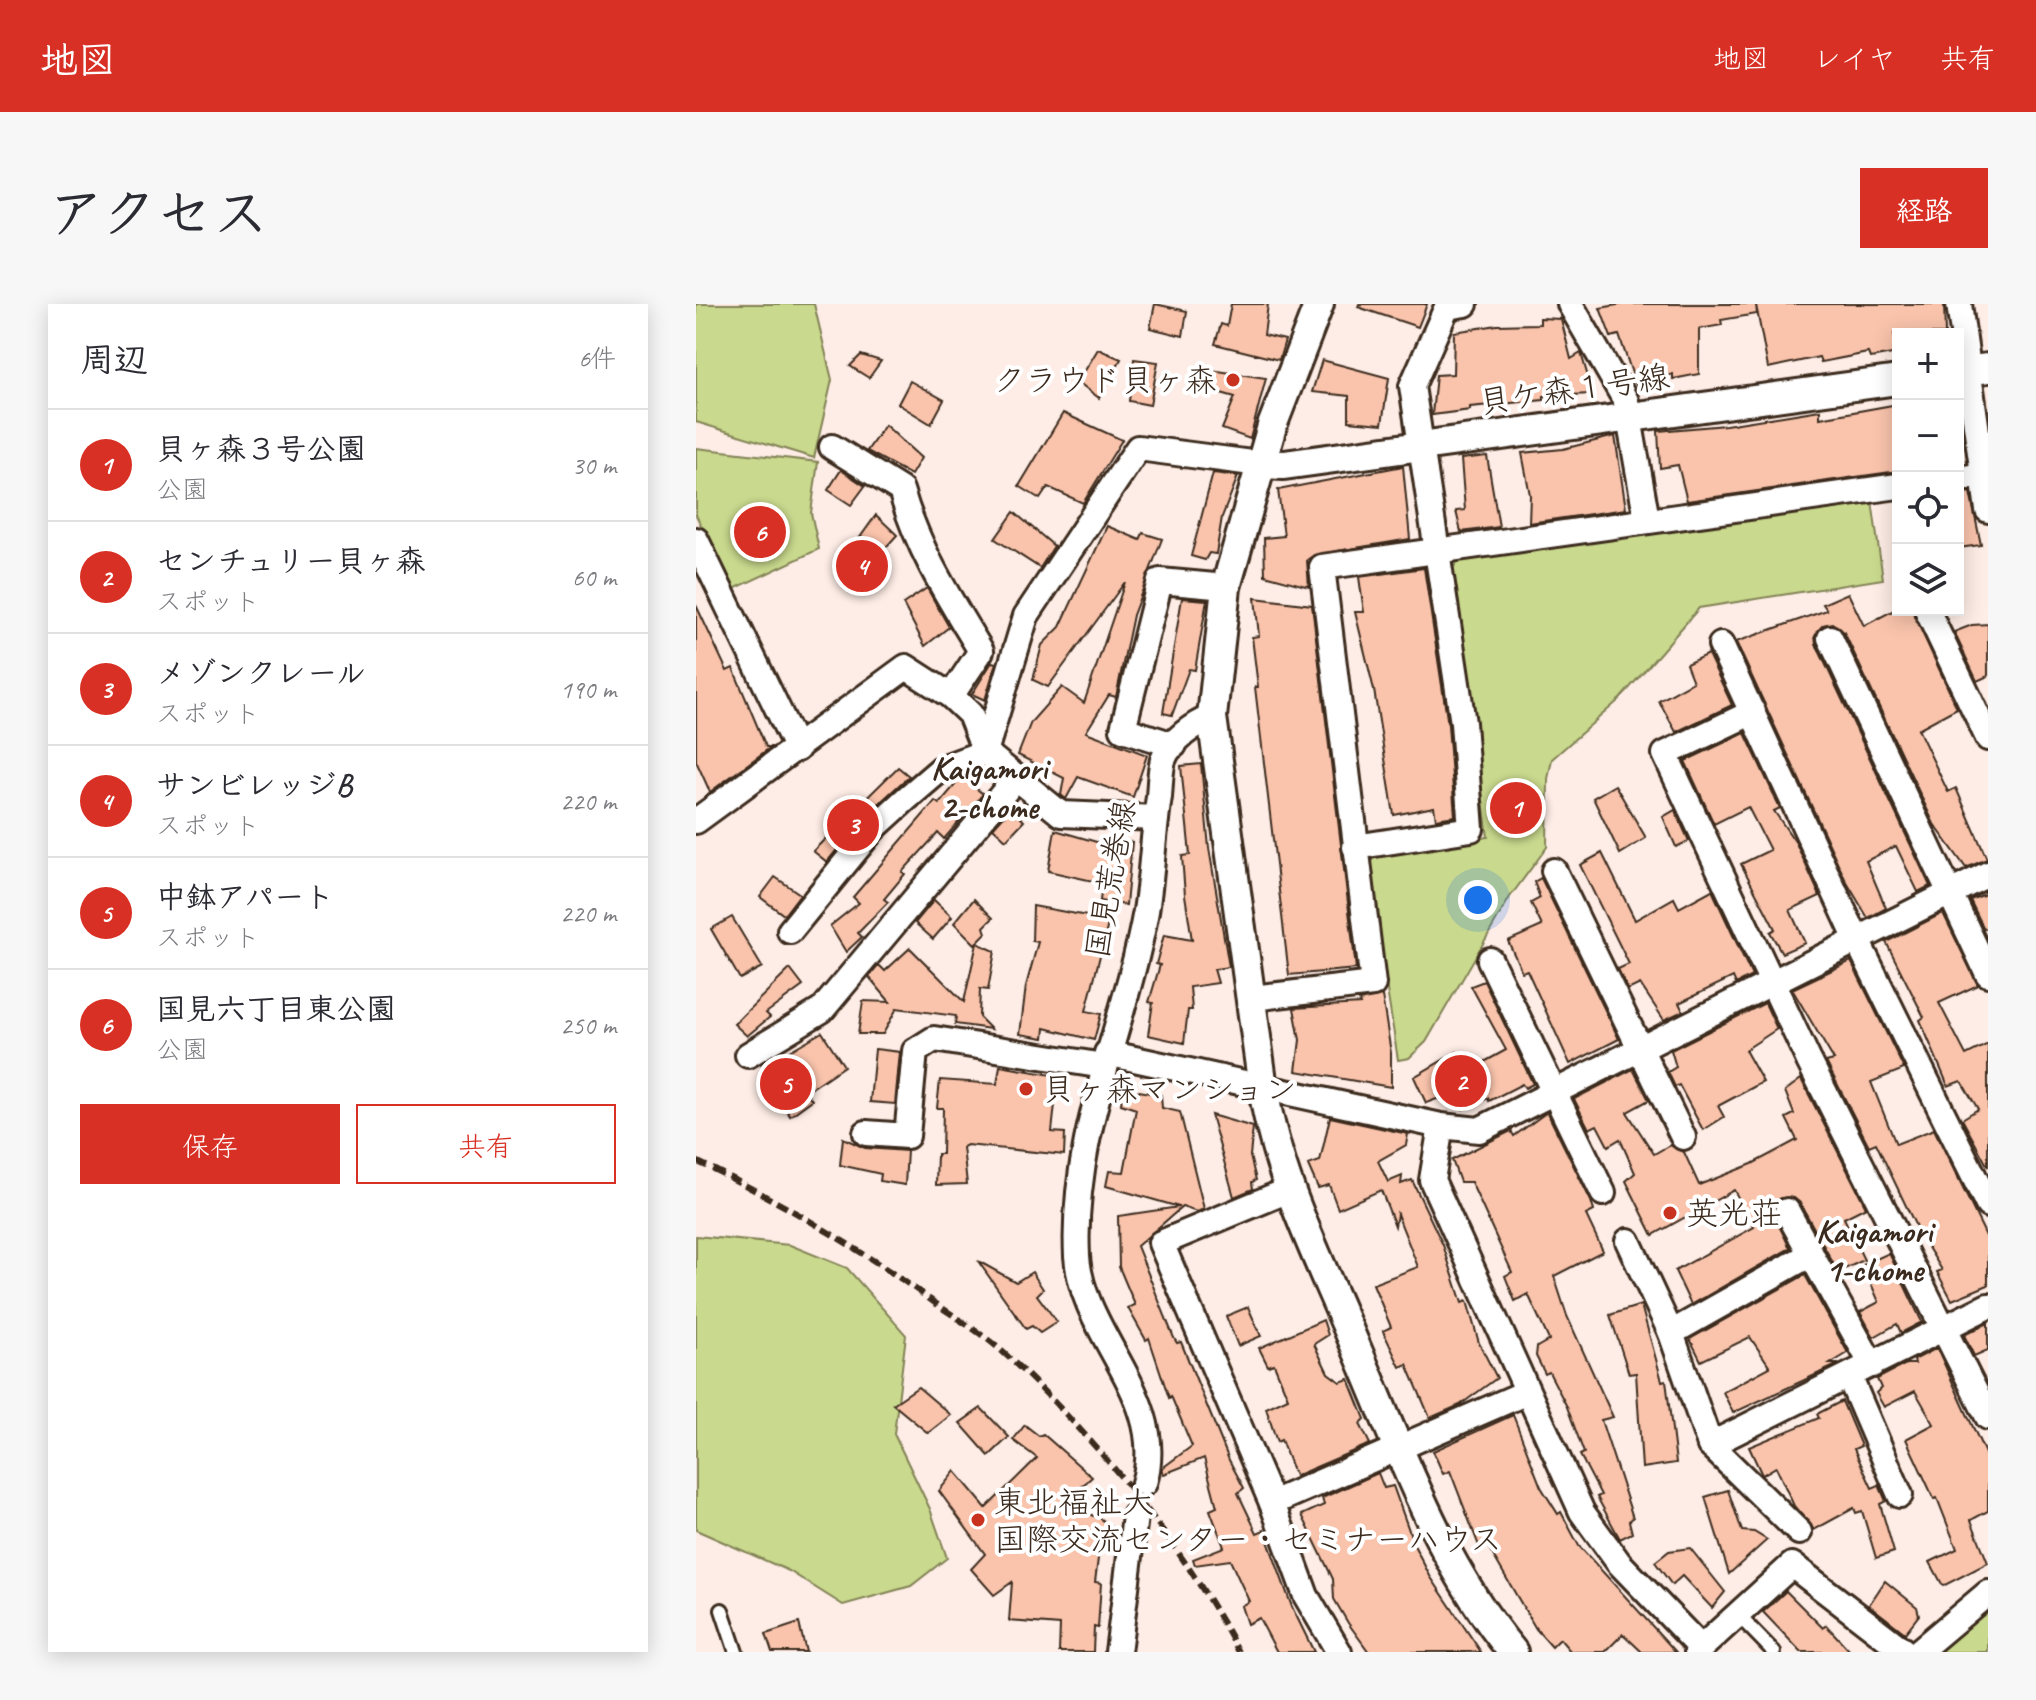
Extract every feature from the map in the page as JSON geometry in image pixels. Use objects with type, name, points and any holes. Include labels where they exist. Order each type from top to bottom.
[{"type":"street","points":[[1319,304],[1260,464],[1226,587],[1212,717],[1263,1088],[1269,1124],[1289,1190],[1399,1448],[1465,1585],[1513,1652]]},
{"type":"street","points":[[1355,847],[1471,829],[1463,723],[1412,386],[1447,307],[1465,304]]},
{"type":"street","points":[[1570,304],[1631,416],[1647,520]]},
{"type":"street","points":[[1959,304],[1986,475],[1988,510]]},
{"type":"street","name":"貝ケ森１号線","points":[[1260,464],[1284,465],[1892,381]]},
{"type":"street","points":[[832,447],[901,490],[912,528],[932,572],[981,651],[951,696]]},
{"type":"street","points":[[985,752],[1026,616],[1138,448],[1260,464]]},
{"type":"street","points":[[1964,478],[1986,475]]},
{"type":"street","points":[[1252,998],[1373,984],[1322,567],[1892,487]]},
{"type":"street","points":[[696,540],[797,749]]},
{"type":"street","points":[[1212,717],[1198,722],[1174,745],[1123,729],[1160,581],[1226,587]]},
{"type":"street","points":[[1930,616],[1988,738]]},
{"type":"street","points":[[1830,638],[1988,974]]},
{"type":"street","points":[[1721,645],[1856,938],[1988,1205]]},
{"type":"street","points":[[696,821],[906,667],[951,696],[970,714],[985,752],[1061,814],[1156,818]]},
{"type":"street","points":[[1753,712],[1665,754],[1770,981],[1988,1417]]},
{"type":"street","name":"国見荒巻線","points":[[1144,1483],[1150,1463],[1146,1428],[1126,1370],[1089,1309],[1077,1257],[1084,1152],[1145,912],[1164,760],[1174,745]]},
{"type":"street","points":[[792,933],[873,829],[942,768],[985,752]]},
{"type":"street","points":[[748,1055],[822,1010],[1016,778]]},
{"type":"street","points":[[1554,871],[1683,1137]]},
{"type":"street","points":[[866,1133],[907,1136],[915,1051],[934,1039],[1106,1060],[1263,1088],[1441,1126],[1479,1130],[1988,874]]},
{"type":"street","points":[[1490,960],[1603,1193]]},
{"type":"street","points":[[1441,1126],[1432,1180],[1525,1393],[1582,1512],[1619,1563],[1699,1650],[1792,1565],[1905,1652]]},
{"type":"street","points":[[1289,1190],[1161,1243],[1272,1503],[1306,1596],[1339,1652]]},
{"type":"street","points":[[1787,1211],[1872,1365]]},
{"type":"street","points":[[1628,1241],[1671,1333],[1710,1445],[1799,1532]]},
{"type":"street","points":[[1671,1333],[1811,1254]]},
{"type":"street","points":[[1710,1445],[1988,1306]]},
{"type":"street","points":[[1849,1376],[1900,1495]]},
{"type":"street","points":[[1272,1503],[1525,1393]]},
{"type":"street","points":[[1118,1652],[1135,1516]]},
{"type":"street","points":[[1918,1652],[1988,1593]]},
{"type":"lane","points":[[722,1610],[736,1652]]},
{"type":"lane","points":[[1736,1613],[1774,1652]]},
{"type":"green space","points":[[696,304],[814,304],[832,380],[814,458],[696,422]]},
{"type":"green space","points":[[696,448],[818,462],[811,513],[819,549],[732,590],[696,515]]},
{"type":"green space","points":[[1872,501],[1883,579],[1699,608],[1620,699],[1552,759],[1548,779],[1547,847],[1510,897],[1426,1042],[1409,1058],[1398,1060],[1368,868],[1377,854],[1488,837],[1452,569],[1462,556]]},
{"type":"green space","points":[[696,1236],[790,1245],[847,1268],[906,1335],[894,1434],[930,1509],[947,1558],[911,1586],[843,1605],[789,1571],[696,1530]]},
{"type":"green space","points":[[1988,1605],[1988,1652],[1934,1652]]},
{"type":"building","points":[[1155,304],[1187,311],[1183,336],[1150,328]]},
{"type":"building","points":[[1231,304],[1268,304],[1264,335],[1285,340],[1279,360],[1215,344],[1221,324],[1227,326]]},
{"type":"building","points":[[1359,304],[1427,304],[1418,327],[1358,307]]},
{"type":"building","points":[[1623,304],[1944,304],[1945,328],[1892,328],[1892,354],[1870,358],[1868,353],[1821,362],[1819,357],[1768,368],[1756,305],[1757,314],[1721,320],[1722,325],[1699,329],[1699,374],[1673,379],[1673,374],[1636,385],[1619,335],[1611,337],[1600,308]]},
{"type":"building","points":[[1540,318],[1561,319],[1571,359],[1581,353],[1593,394],[1544,396],[1544,400],[1470,407],[1470,410],[1432,415],[1436,375],[1453,374],[1454,332],[1497,325],[1540,324]]},
{"type":"building","points":[[1098,349],[1121,359],[1099,398],[1078,382]]},
{"type":"building","points":[[861,355],[881,361],[869,378],[850,366]]},
{"type":"building","points":[[1134,359],[1158,362],[1150,405],[1129,401]]},
{"type":"building","points":[[1322,360],[1389,378],[1382,424],[1349,421],[1349,396],[1312,392]]},
{"type":"building","points":[[1204,369],[1266,378],[1250,439],[1222,429],[1235,397],[1200,387]]},
{"type":"building","points":[[910,381],[944,400],[931,424],[898,404]]},
{"type":"building","points":[[1892,405],[1892,472],[1687,501],[1678,465],[1660,468],[1658,431],[1726,425],[1820,410],[1820,418]]},
{"type":"building","points":[[1063,413],[1122,440],[1083,503],[1048,487],[1040,499],[1019,486]]},
{"type":"building","points":[[885,425],[921,458],[911,475],[867,451]]},
{"type":"building","points":[[1615,436],[1626,509],[1529,523],[1530,495],[1522,453],[1563,449]]},
{"type":"building","points":[[1487,456],[1499,527],[1461,532],[1456,511],[1465,510],[1461,459]]},
{"type":"building","points":[[1403,466],[1410,539],[1314,555],[1307,560],[1309,587],[1265,575],[1264,538],[1284,536],[1278,490]]},
{"type":"building","points":[[841,470],[865,486],[851,505],[828,490]]},
{"type":"building","points":[[1213,473],[1238,476],[1222,517],[1216,554],[1209,553],[1205,560],[1191,556]]},
{"type":"building","points":[[1970,492],[1981,545],[1964,547],[1964,493]]},
{"type":"building","points":[[1014,512],[1054,546],[1040,568],[995,539]]},
{"type":"building","points":[[876,515],[897,535],[877,557],[886,564],[868,588],[839,567]]},
{"type":"building","points":[[1107,526],[1140,540],[1143,533],[1162,539],[1133,615],[1116,697],[1109,695],[1086,732],[1147,755],[1133,797],[1078,777],[1066,799],[1061,795],[1064,778],[1018,755],[1031,722],[1062,687],[1084,703],[1125,582],[1048,687],[1033,680],[1042,645],[1060,627]]},
{"type":"building","points":[[1424,568],[1448,725],[1455,816],[1436,819],[1434,807],[1394,815],[1374,690],[1355,612],[1364,612],[1359,577]]},
{"type":"building","points":[[927,588],[949,627],[925,646],[903,604]]},
{"type":"building","points":[[1848,593],[1864,626],[1892,611],[1892,616],[1915,616],[1957,708],[1918,729],[1948,792],[1956,788],[1987,859],[1966,868],[1934,824],[1844,632],[1832,623],[1823,625],[1815,636],[1816,644],[1930,886],[1918,892],[1896,846],[1866,861],[1886,908],[1868,918],[1846,881],[1736,642],[1827,610],[1823,604]]},
{"type":"building","points":[[1182,598],[1207,600],[1195,670],[1189,669],[1172,715],[1163,713]]},
{"type":"building","points":[[1255,598],[1312,605],[1356,969],[1289,975],[1255,687],[1258,687],[1252,637],[1259,636]]},
{"type":"building","points":[[696,605],[727,671],[733,668],[766,747],[771,747],[710,792],[696,761]]},
{"type":"building","points":[[1988,624],[1988,676],[1977,681],[1954,632],[1972,625]]},
{"type":"building","points":[[1708,654],[1732,705],[1676,732],[1659,701],[1693,682],[1686,664]]},
{"type":"building","points":[[992,662],[996,663],[985,700],[972,694]]},
{"type":"building","points":[[1745,733],[1780,808],[1774,811],[1796,843],[1820,896],[1790,910],[1805,943],[1782,953],[1770,932],[1775,929],[1741,864],[1770,850],[1748,807],[1714,824],[1685,761]]},
{"type":"building","points":[[1201,764],[1209,848],[1229,967],[1214,969],[1218,983],[1190,987],[1192,1010],[1188,1010],[1184,1043],[1148,1035],[1153,1003],[1149,1002],[1160,965],[1156,964],[1164,935],[1192,940],[1182,856],[1190,855],[1181,766]]},
{"type":"building","points":[[898,767],[909,776],[863,818],[827,862],[813,851]]},
{"type":"building","points":[[962,777],[983,794],[944,839],[938,833],[902,872],[905,874],[884,899],[888,902],[858,933],[862,937],[846,952],[830,926],[859,903],[853,897],[935,801],[939,804]]},
{"type":"building","points":[[1615,785],[1646,838],[1620,854],[1593,798]]},
{"type":"building","points":[[1011,808],[1024,821],[1006,840],[993,828]]},
{"type":"building","points":[[1675,810],[1689,841],[1676,847],[1663,817]]},
{"type":"building","points":[[1055,830],[1107,845],[1108,840],[1132,842],[1126,905],[1100,901],[1102,883],[1048,871]]},
{"type":"building","points":[[1602,853],[1635,920],[1674,898],[1679,908],[1712,890],[1752,976],[1736,984],[1733,977],[1679,1003],[1683,1011],[1664,1020],[1640,984],[1628,990],[1618,969],[1629,964],[1580,865]]},
{"type":"building","points":[[775,877],[800,894],[784,915],[760,897]]},
{"type":"building","points":[[1541,878],[1619,1039],[1570,1064],[1527,970],[1522,972],[1508,941],[1542,926],[1531,903],[1540,898],[1534,882]]},
{"type":"building","points":[[1988,893],[1988,928],[1984,929],[1970,900]]},
{"type":"building","points":[[974,899],[993,918],[984,927],[986,933],[975,944],[954,923]]},
{"type":"building","points":[[934,900],[952,917],[933,939],[915,923]]},
{"type":"building","points":[[1033,906],[1109,920],[1086,1011],[1101,1014],[1094,1040],[1045,1028],[1044,1038],[1020,1034],[1026,986],[1038,942],[1032,941]]},
{"type":"building","points":[[1943,913],[1978,985],[1939,1003],[1966,1055],[1988,1044],[1988,1167],[1962,1119],[1978,1109],[1961,1081],[1948,1086],[1920,1020],[1924,1017],[1886,942]]},
{"type":"building","points":[[732,917],[762,967],[740,979],[711,929]]},
{"type":"building","points":[[977,943],[995,951],[988,990],[980,989],[979,1017],[991,1029],[955,1024],[956,1016],[897,1008],[883,1034],[858,1034],[863,1001],[890,1002],[869,977],[879,965],[885,971],[910,948],[964,1002]]},
{"type":"building","points":[[1851,961],[1904,1069],[1871,1082],[1896,1144],[1934,1129],[1988,1240],[1988,1285],[1952,1300],[1937,1272],[1942,1270],[1919,1233],[1876,1143],[1869,1146],[1826,1062],[1834,1060],[1792,989]]},
{"type":"building","points":[[790,969],[803,986],[766,1013],[770,1017],[747,1036],[734,1024]]},
{"type":"building","points":[[1484,981],[1533,1084],[1525,1088],[1522,1084],[1489,1101],[1488,1098],[1463,1109],[1456,1092],[1426,1103],[1414,1077],[1457,1052],[1466,1072],[1506,1050],[1471,986]]},
{"type":"building","points":[[1382,996],[1391,1053],[1391,1087],[1296,1071],[1300,1040],[1294,1008],[1360,1004],[1359,1001]]},
{"type":"building","points":[[1765,1003],[1777,1029],[1745,1050],[1763,1082],[1718,1106],[1724,1117],[1703,1130],[1679,1085],[1675,1087],[1668,1072],[1676,1067],[1671,1050]]},
{"type":"building","points":[[822,1032],[844,1066],[806,1092],[812,1100],[790,1116],[762,1067]]},
{"type":"building","points":[[875,1049],[900,1052],[895,1104],[870,1102]]},
{"type":"building","points":[[1000,1066],[1058,1076],[1052,1132],[1065,1133],[1064,1155],[967,1145],[963,1147],[967,1184],[936,1185],[937,1154],[942,1154],[943,1108],[937,1108],[940,1080],[997,1084]]},
{"type":"building","points":[[1633,1069],[1649,1100],[1627,1112],[1654,1154],[1670,1145],[1684,1152],[1699,1185],[1752,1164],[1797,1140],[1786,1118],[1794,1114],[1785,1091],[1801,1079],[1866,1207],[1844,1218],[1864,1260],[1838,1272],[1800,1203],[1794,1198],[1780,1198],[1772,1211],[1790,1248],[1691,1305],[1675,1271],[1754,1227],[1734,1190],[1653,1235],[1626,1181],[1635,1173],[1620,1139],[1608,1146],[1597,1125],[1589,1129],[1574,1099]]},
{"type":"building","points":[[1123,1088],[1161,1095],[1162,1108],[1180,1112],[1204,1209],[1197,1212],[1182,1207],[1137,1246],[1174,1338],[1177,1343],[1181,1342],[1229,1460],[1244,1488],[1238,1493],[1257,1533],[1264,1530],[1292,1607],[1314,1652],[1277,1652],[1259,1618],[1247,1624],[1241,1606],[1249,1601],[1230,1560],[1195,1565],[1193,1559],[1224,1547],[1210,1510],[1217,1507],[1204,1458],[1164,1474],[1161,1469],[1192,1446],[1171,1396],[1169,1398],[1149,1338],[1146,1340],[1128,1308],[1135,1305],[1119,1267],[1118,1216],[1179,1207],[1106,1186],[1109,1171],[1124,1172],[1136,1109],[1121,1104]]},
{"type":"building","points":[[1547,1112],[1591,1201],[1594,1211],[1586,1215],[1603,1251],[1554,1276],[1567,1316],[1613,1417],[1601,1420],[1633,1518],[1629,1521],[1632,1533],[1620,1539],[1597,1497],[1601,1495],[1580,1455],[1584,1453],[1567,1407],[1549,1372],[1545,1374],[1536,1356],[1537,1347],[1549,1340],[1528,1294],[1515,1301],[1505,1276],[1512,1272],[1471,1182],[1460,1182],[1452,1160],[1511,1131],[1514,1136]]},
{"type":"building","points":[[1211,1115],[1253,1127],[1250,1156],[1256,1180],[1252,1182],[1253,1189],[1234,1197]]},
{"type":"building","points":[[1330,1117],[1408,1134],[1406,1145],[1378,1161],[1388,1182],[1402,1176],[1401,1184],[1412,1180],[1443,1245],[1462,1303],[1467,1301],[1479,1343],[1497,1378],[1460,1405],[1430,1418],[1407,1364],[1400,1367],[1383,1331],[1391,1327],[1373,1284],[1418,1267],[1397,1214],[1395,1226],[1381,1190],[1338,1209],[1329,1185],[1318,1188],[1308,1165],[1320,1161]]},
{"type":"building","points":[[843,1138],[865,1148],[907,1151],[905,1185],[880,1181],[881,1174],[840,1165]]},
{"type":"building","points":[[1889,1253],[1922,1322],[1901,1333],[1897,1324],[1874,1337],[1860,1312],[1879,1302],[1863,1265]]},
{"type":"building","points":[[978,1261],[1016,1282],[1032,1272],[1043,1289],[1037,1295],[1057,1322],[1040,1333],[1032,1326],[1026,1329]]},
{"type":"building","points":[[1805,1275],[1848,1353],[1830,1364],[1839,1364],[1733,1413],[1723,1392],[1770,1367],[1750,1337],[1701,1361],[1690,1339]]},
{"type":"building","points":[[1641,1305],[1662,1381],[1666,1380],[1676,1463],[1642,1468],[1636,1373],[1629,1374],[1610,1315]]},
{"type":"building","points":[[1248,1307],[1261,1336],[1238,1346],[1226,1316]]},
{"type":"building","points":[[1323,1320],[1328,1335],[1314,1344],[1328,1373],[1340,1382],[1349,1379],[1365,1419],[1360,1424],[1370,1444],[1295,1476],[1281,1440],[1277,1442],[1266,1408],[1288,1398],[1274,1364],[1268,1366],[1259,1348]]},
{"type":"building","points":[[1988,1323],[1988,1350],[1974,1356],[1964,1335]]},
{"type":"building","points":[[1937,1348],[1988,1460],[1988,1511],[1971,1520],[1988,1563],[1943,1586],[1930,1562],[1957,1549],[1937,1498],[1934,1499],[1906,1439],[1934,1424],[1915,1391],[1884,1407],[1876,1393],[1881,1388],[1877,1379],[1906,1364],[1915,1364],[1914,1360]]},
{"type":"building","points":[[918,1387],[951,1415],[928,1433],[893,1404]]},
{"type":"building","points":[[1842,1401],[1861,1446],[1854,1449],[1872,1488],[1879,1485],[1886,1501],[1880,1504],[1894,1552],[1876,1558],[1862,1511],[1856,1513],[1854,1508],[1814,1530],[1794,1506],[1776,1467],[1762,1475],[1749,1447],[1819,1418],[1817,1414]]},
{"type":"building","points":[[981,1408],[1009,1437],[989,1456],[960,1423]]},
{"type":"building","points":[[1513,1415],[1541,1487],[1558,1514],[1561,1512],[1579,1546],[1676,1652],[1642,1652],[1623,1634],[1605,1652],[1571,1652],[1560,1639],[1552,1647],[1536,1629],[1486,1543],[1479,1546],[1450,1471],[1443,1474],[1433,1451]]},
{"type":"building","points":[[1025,1425],[1039,1436],[1043,1434],[1092,1477],[1061,1505],[1100,1518],[1118,1532],[1117,1535],[1101,1535],[1095,1582],[1101,1583],[1098,1628],[1094,1627],[1093,1652],[1059,1652],[1060,1625],[1009,1621],[1012,1582],[994,1595],[971,1569],[985,1554],[939,1491],[955,1471],[986,1508],[1037,1458],[1013,1440]]},
{"type":"building","points":[[1378,1473],[1384,1488],[1393,1486],[1415,1547],[1430,1576],[1481,1652],[1369,1652],[1334,1599],[1333,1579],[1302,1515],[1324,1505],[1322,1498]]},
{"type":"building","points":[[1728,1490],[1742,1531],[1754,1532],[1767,1540],[1729,1574],[1705,1497]]},
{"type":"building","points":[[1690,1548],[1725,1592],[1712,1608],[1682,1576],[1672,1585],[1655,1562],[1669,1551]]},
{"type":"building","points":[[1885,1581],[1917,1607],[1919,1615],[1905,1633],[1869,1605]]},
{"type":"building","points":[[1786,1591],[1823,1628],[1826,1625],[1851,1652],[1801,1652],[1763,1612]]},
{"type":"building","points":[[799,1623],[806,1652],[772,1652],[766,1634]]},
{"type":"railway","points":[[696,1161],[759,1192],[848,1244],[1004,1353],[1071,1420],[1134,1493],[1190,1570],[1239,1652]]},
{"type":"place","name":"クラウド貝ヶ森","points":[[1233,380]]},
{"type":"place","name":"国見六丁目東公園","points":[[760,532]]},
{"type":"place","name":"サンビレッジB","points":[[862,566]]},
{"type":"place","name":"貝ヶ森３号公園","points":[[1516,808]]},
{"type":"place","name":"メゾンクレール","points":[[853,825]]},
{"type":"place","name":"センチュリー貝ヶ森","points":[[1461,1081]]},
{"type":"place","name":"中鉢アパート","points":[[786,1084]]},
{"type":"place","name":"貝ヶ森マンション","points":[[1026,1089]]},
{"type":"place","name":"英光荘","points":[[1670,1213]]},
{"type":"place","name":"東北福祉大 国際交流センター・セミナーハウス","points":[[978,1520]]},
{"type":"district","name":"Kaigamori 2-chome","points":[[989,786]]},
{"type":"district","name":"Kaigamori 1-chome","points":[[1874,1250]]}]
